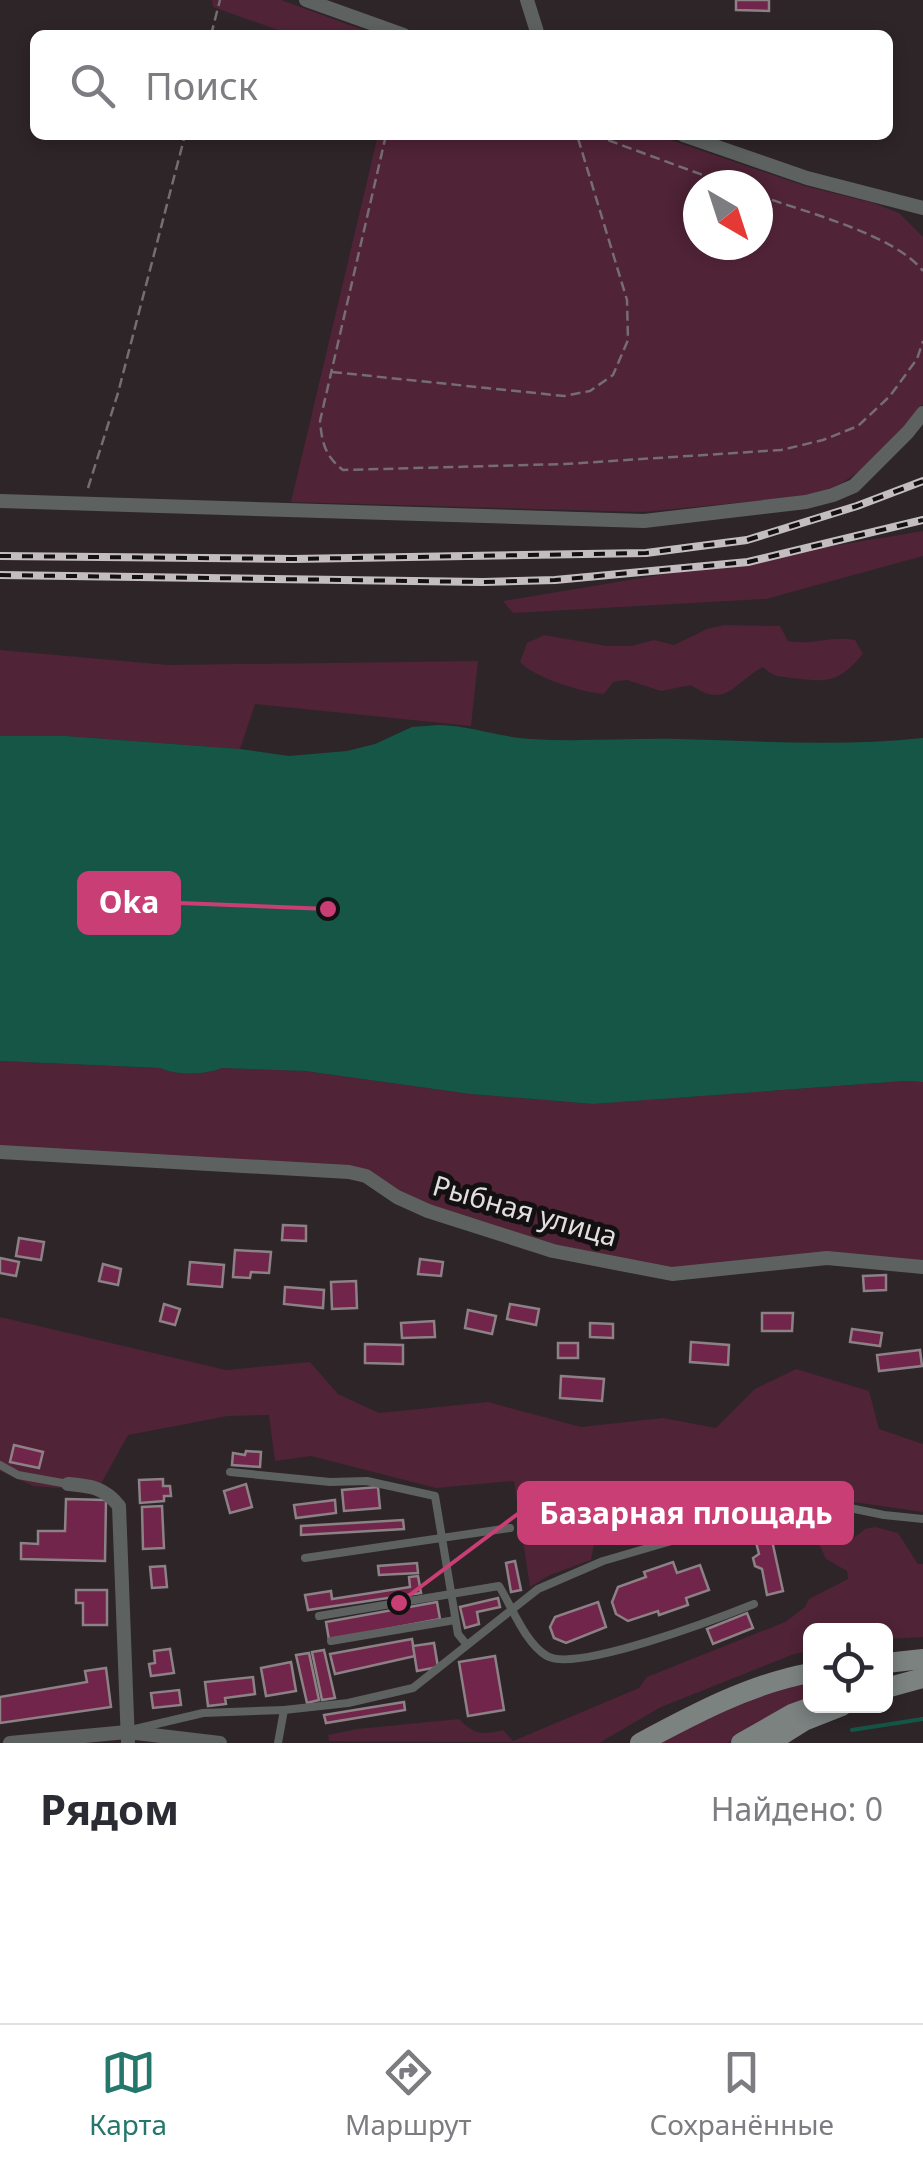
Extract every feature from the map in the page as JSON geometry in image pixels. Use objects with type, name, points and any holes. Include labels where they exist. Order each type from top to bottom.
[{"type":"main road","points":[[893,1661],[923,1658]]},
{"type":"main road","points":[[640,1743],[698,1712],[803,1675]]},
{"type":"main road","points":[[893,1686],[923,1678]]},
{"type":"main road","points":[[741,1743],[803,1710]]},
{"type":"main road","points":[[769,1743],[824,1713]]},
{"type":"street","points":[[306,0],[390,30]]},
{"type":"street","points":[[526,0],[536,30]]},
{"type":"street","points":[[697,140],[807,178],[923,208]]},
{"type":"street","points":[[0,501],[644,522],[806,502],[834,494],[854,486],[923,413]]},
{"type":"street","name":"Рыбная улица","points":[[0,1152],[349,1172],[366,1176],[412,1204],[446,1217],[553,1250],[672,1274],[827,1258],[923,1267]]},
{"type":"street","points":[[68,1484],[96,1486],[109,1493],[119,1506],[128,1737]]},
{"type":"street","points":[[10,1743],[128,1737],[220,1743]]},
{"type":"lane","points":[[0,1465],[28,1478],[68,1484]]},
{"type":"lane","points":[[230,1472],[330,1482],[368,1481],[434,1496],[458,1634],[467,1645]]},
{"type":"lane","points":[[128,1737],[163,1720],[203,1713],[348,1703],[412,1688],[538,1590],[602,1561],[730,1524],[762,1506],[788,1518],[840,1506],[923,1519]]},
{"type":"lane","points":[[305,1558],[510,1528]]},
{"type":"lane","points":[[319,1616],[500,1586],[535,1647],[550,1658],[570,1662],[634,1647],[754,1604]]},
{"type":"lane","points":[[331,1642],[455,1620]]},
{"type":"lane","points":[[278,1743],[284,1710]]},
{"type":"path","points":[[212,30],[220,0]]},
{"type":"path","points":[[83,504],[118,393],[184,140]]},
{"type":"path","points":[[385,140],[320,421],[329,460],[343,470],[585,462],[781,450],[858,426],[890,396],[917,358],[923,341]]},
{"type":"path","points":[[329,372],[564,396],[590,391],[613,374],[628,340],[627,300],[579,140]]},
{"type":"path","points":[[608,140],[689,170]]},
{"type":"path","points":[[773,200],[888,242],[912,258],[923,272]]},
{"type":"shaded area","points":[[212,0],[281,0],[363,30],[278,30],[213,7]]},
{"type":"shaded area","points":[[377,140],[671,140],[758,170],[683,170],[683,260],[773,260],[773,175],[899,213],[923,237],[923,404],[857,473],[807,496],[643,512],[291,502]]},
{"type":"shaded area","points":[[923,531],[923,556],[766,599],[513,613],[503,601]]},
{"type":"shaded area","points":[[724,625],[780,626],[788,641],[796,642],[855,640],[863,654],[831,679],[779,676],[763,667],[730,691],[713,695],[691,685],[661,691],[627,680],[613,682],[604,694],[594,693],[547,679],[520,662],[527,643],[544,635],[607,646],[631,646],[654,640],[674,645]]},
{"type":"shaded area","points":[[0,650],[168,665],[478,661],[471,726],[255,704],[240,749],[66,736],[0,736]]},
{"type":"shaded area","points":[[439,725],[548,740],[831,743],[923,738],[923,1082],[593,1104],[470,1094],[305,1071],[222,1068],[183,1073],[160,1068],[0,1061],[0,736],[66,736],[289,756],[347,751],[375,744],[412,727]]},
{"type":"shaded area","points":[[0,1061],[160,1068],[183,1073],[222,1068],[305,1071],[470,1094],[592,1104],[923,1082],[923,1271],[831,1263],[702,1277],[552,1256],[349,1177],[0,1156]]},
{"type":"shaded area","points":[[0,1317],[226,1370],[310,1362],[338,1394],[379,1413],[488,1402],[581,1427],[663,1418],[716,1428],[755,1389],[796,1369],[869,1391],[879,1429],[923,1444],[923,1512],[840,1500],[799,1503],[772,1490],[729,1505],[706,1526],[640,1543],[627,1530],[595,1539],[591,1560],[530,1587],[514,1481],[436,1488],[311,1456],[275,1461],[269,1415],[228,1416],[128,1435],[97,1491],[33,1486],[0,1471]]},
{"type":"shaded area","points":[[875,1527],[898,1533],[918,1564],[923,1564],[923,1637],[893,1639],[893,1623],[803,1623],[803,1652],[661,1707],[599,1743],[329,1741],[328,1735],[357,1729],[459,1719],[479,1732],[503,1730],[513,1741],[639,1688],[647,1677],[785,1622],[805,1607],[809,1599],[848,1579],[847,1571],[826,1559],[819,1544],[836,1532],[851,1540],[865,1529]]},
{"type":"shaded area","points":[[803,1682],[803,1702],[727,1743],[658,1743],[737,1702]]},
{"type":"building","points":[[736,0],[769,0],[769,11],[736,10]]},
{"type":"building","points":[[283,1225],[306,1226],[306,1241],[282,1240]]},
{"type":"building","points":[[19,1238],[44,1242],[41,1260],[16,1256]]},
{"type":"building","points":[[235,1250],[271,1252],[269,1273],[233,1277]]},
{"type":"building","points":[[0,1258],[19,1262],[16,1276],[0,1273]]},
{"type":"building","points":[[420,1259],[443,1262],[441,1276],[418,1274]]},
{"type":"building","points":[[190,1262],[224,1265],[222,1287],[188,1284]]},
{"type":"building","points":[[103,1264],[121,1269],[118,1285],[99,1281]]},
{"type":"building","points":[[886,1275],[886,1290],[864,1291],[863,1276]]},
{"type":"building","points":[[356,1281],[357,1308],[332,1309],[331,1282]]},
{"type":"building","points":[[285,1287],[324,1290],[323,1308],[284,1304]]},
{"type":"building","points":[[164,1304],[180,1309],[175,1325],[160,1321]]},
{"type":"building","points":[[510,1304],[539,1309],[536,1325],[507,1319]]},
{"type":"building","points":[[468,1310],[496,1316],[492,1334],[465,1328]]},
{"type":"building","points":[[762,1313],[793,1313],[792,1331],[762,1331]]},
{"type":"building","points":[[434,1321],[435,1337],[402,1338],[401,1323]]},
{"type":"building","points":[[590,1323],[613,1324],[613,1338],[590,1337]]},
{"type":"building","points":[[852,1329],[882,1333],[880,1346],[850,1342]]},
{"type":"building","points":[[691,1342],[729,1345],[728,1365],[690,1362]]},
{"type":"building","points":[[558,1343],[578,1343],[578,1358],[558,1358]]},
{"type":"building","points":[[365,1344],[403,1345],[403,1364],[365,1363]]},
{"type":"building","points":[[920,1350],[922,1366],[879,1371],[877,1355]]},
{"type":"building","points":[[561,1376],[604,1379],[602,1401],[560,1398]]},
{"type":"building","points":[[14,1445],[43,1452],[39,1468],[10,1462]]},
{"type":"building","points":[[246,1451],[261,1452],[260,1467],[232,1465],[233,1453],[245,1455]]},
{"type":"building","points":[[163,1479],[163,1486],[170,1486],[171,1496],[164,1496],[164,1501],[140,1503],[139,1480]]},
{"type":"building","points":[[246,1484],[252,1507],[230,1513],[224,1491]]},
{"type":"building","points":[[378,1487],[380,1508],[344,1511],[342,1490]]},
{"type":"building","points":[[66,1499],[106,1500],[105,1561],[21,1559],[21,1543],[38,1544],[38,1531],[65,1531]]},
{"type":"building","points":[[335,1500],[336,1513],[296,1518],[294,1505]]},
{"type":"building","points":[[162,1506],[164,1548],[143,1549],[142,1507]]},
{"type":"building","points":[[403,1520],[404,1529],[301,1535],[301,1526]]},
{"type":"building","points":[[768,1522],[783,1591],[767,1595],[762,1569],[755,1566],[753,1558],[759,1554],[752,1526]]},
{"type":"building","points":[[515,1561],[521,1590],[511,1592],[506,1563]]},
{"type":"building","points":[[673,1562],[677,1573],[700,1565],[709,1590],[686,1598],[688,1605],[659,1615],[658,1611],[628,1621],[616,1614],[612,1602],[618,1587]]},
{"type":"building","points":[[417,1563],[418,1573],[379,1575],[378,1566]]},
{"type":"building","points":[[165,1566],[167,1587],[152,1588],[150,1567]]},
{"type":"building","points":[[418,1576],[421,1593],[308,1610],[305,1595],[331,1591],[332,1599],[410,1587],[409,1577]]},
{"type":"building","points":[[76,1590],[107,1590],[107,1625],[83,1625],[83,1603],[76,1603]]},
{"type":"building","points":[[498,1598],[500,1607],[477,1612],[479,1624],[465,1628],[460,1607]]},
{"type":"building","points":[[437,1602],[440,1619],[329,1640],[326,1622]]},
{"type":"building","points":[[598,1602],[606,1627],[566,1643],[554,1638],[550,1627],[555,1617]]},
{"type":"building","points":[[747,1613],[753,1628],[713,1644],[707,1629]]},
{"type":"building","points":[[412,1639],[415,1656],[335,1674],[330,1654]]},
{"type":"building","points":[[434,1643],[438,1667],[417,1671],[413,1646]]},
{"type":"building","points":[[170,1649],[174,1673],[151,1676],[149,1664],[155,1663],[154,1651]]},
{"type":"building","points":[[324,1650],[335,1698],[322,1700],[312,1652]]},
{"type":"building","points":[[309,1653],[319,1700],[307,1703],[296,1655]]},
{"type":"building","points":[[495,1656],[504,1710],[468,1716],[459,1662]]},
{"type":"building","points":[[291,1662],[296,1691],[266,1696],[261,1668]]},
{"type":"building","points":[[106,1668],[111,1707],[0,1723],[0,1697],[87,1682],[85,1671]]},
{"type":"building","points":[[253,1677],[255,1694],[225,1698],[226,1704],[208,1706],[205,1682]]},
{"type":"building","points":[[179,1690],[181,1705],[153,1708],[151,1693]]},
{"type":"building","points":[[404,1702],[405,1710],[326,1723],[324,1715]]},
{"type":"waterway","points":[[852,1730],[923,1719]]},
{"type":"railway","points":[[0,556],[293,559],[646,553],[747,540],[923,481]]},
{"type":"railway","points":[[0,575],[555,580],[748,562],[923,520]]},
{"type":"place","name":"Oka","points":[[328,909]]},
{"type":"place","name":"Базарная площадь","points":[[399,1603]]}]
